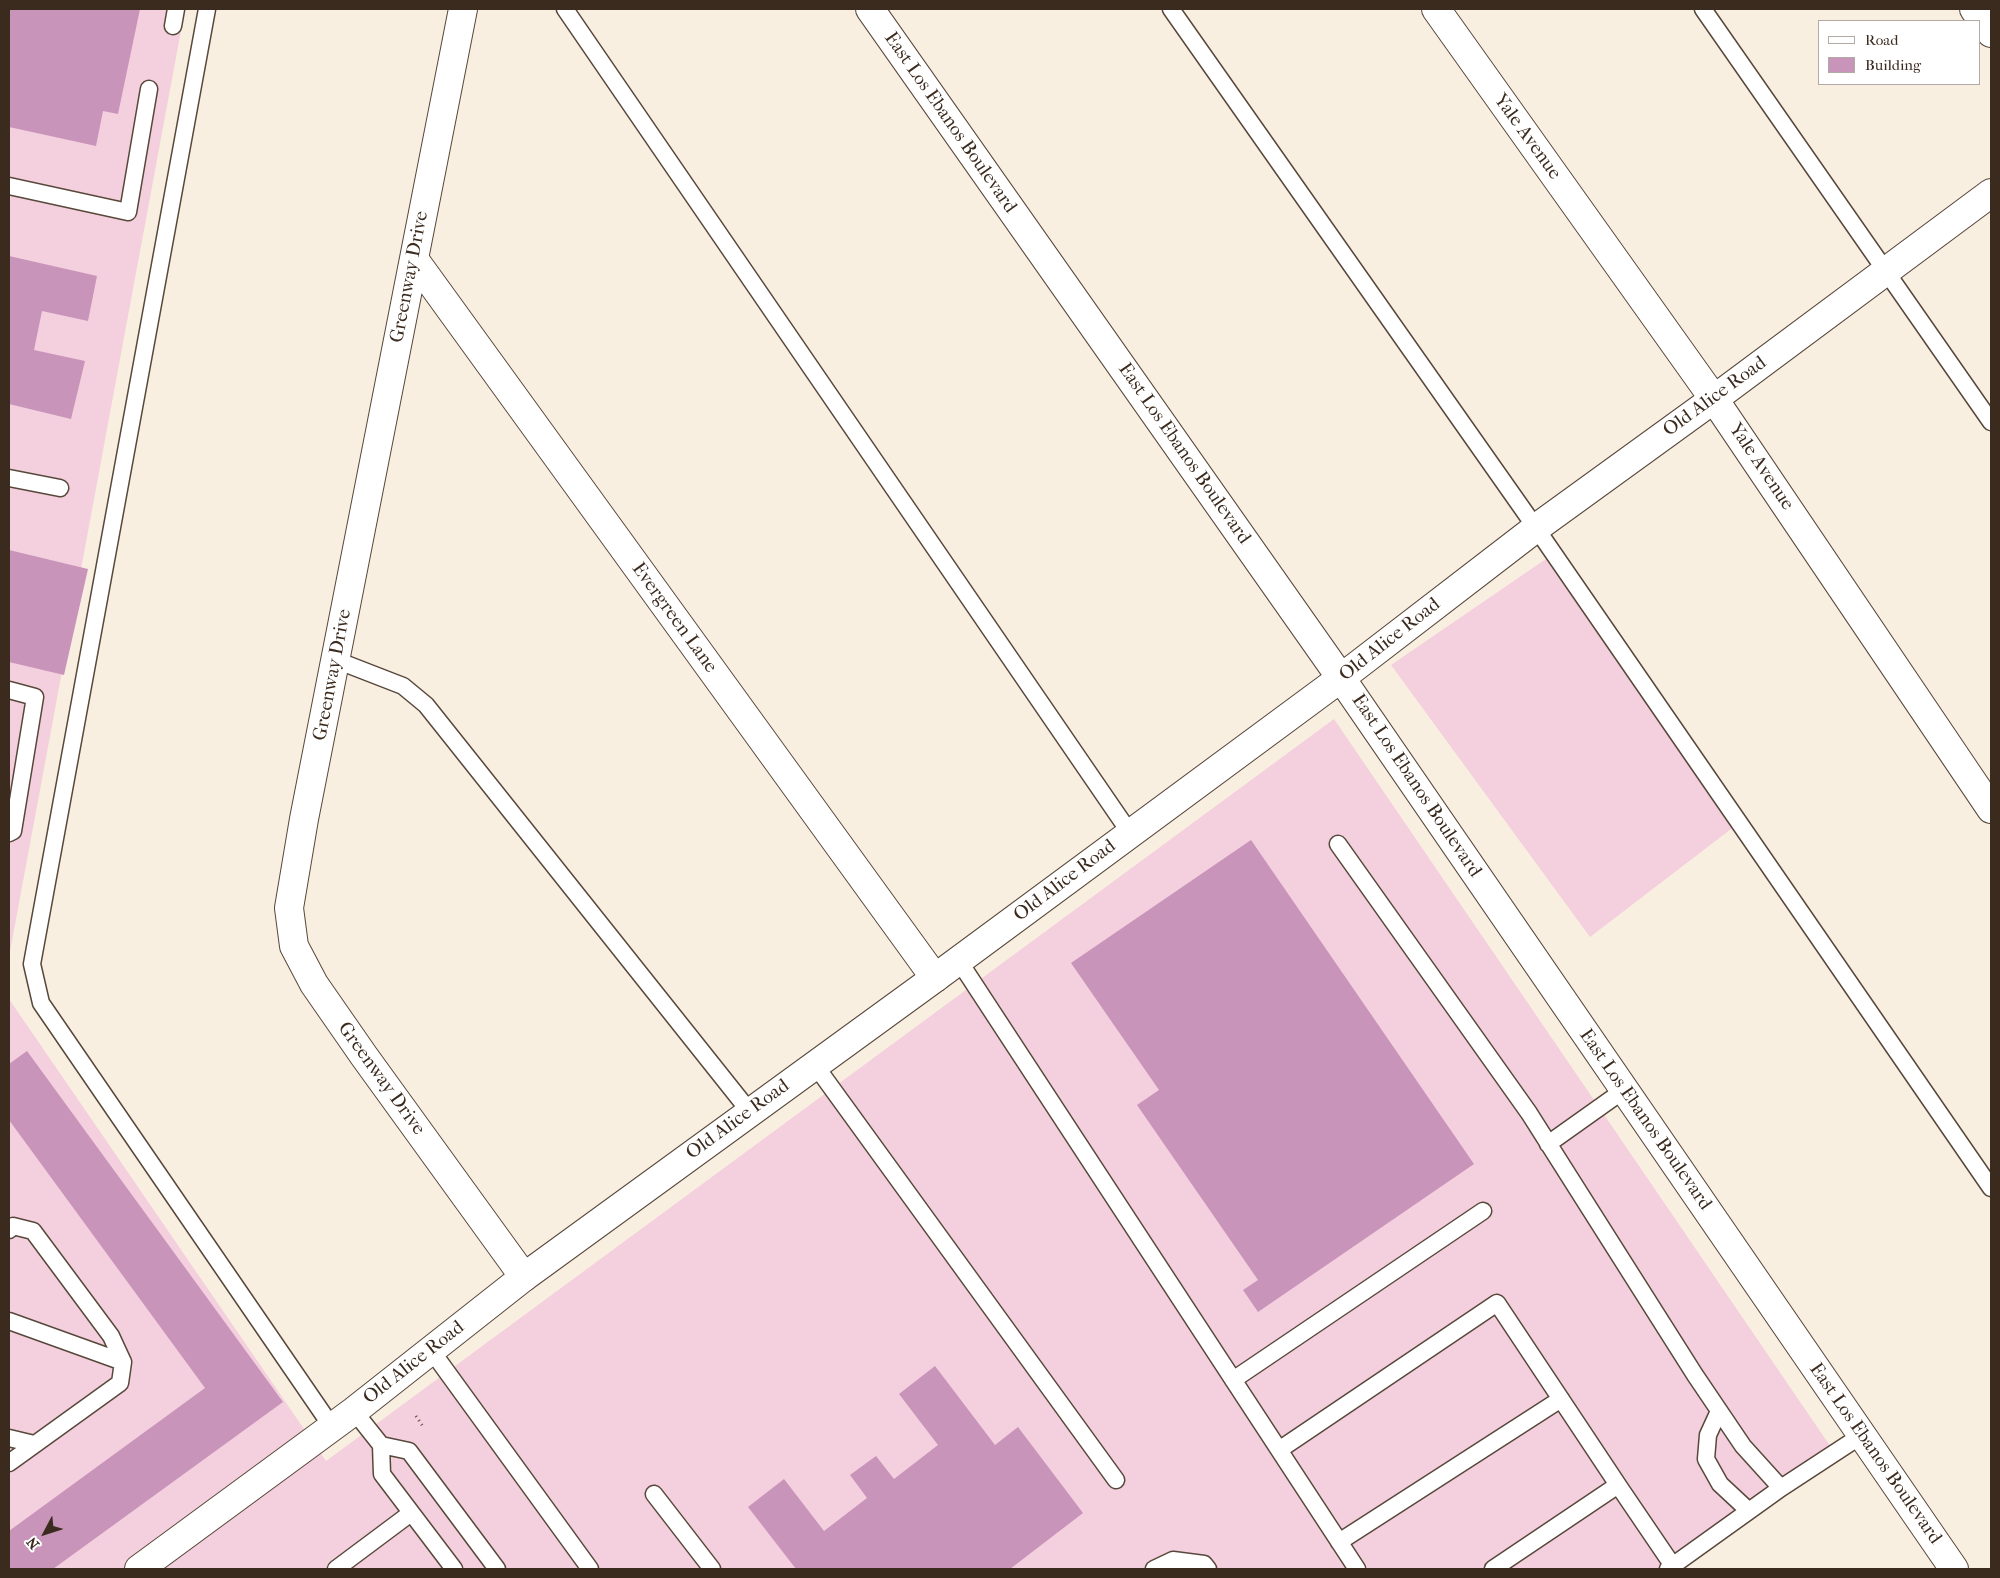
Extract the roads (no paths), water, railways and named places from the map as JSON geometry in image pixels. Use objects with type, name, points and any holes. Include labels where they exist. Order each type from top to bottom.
[{"type":"street","name":"Greenway Drive","points":[[463,9],[306,810],[289,908],[294,946],[314,984],[524,1277]]},
{"type":"street","name":"East Los Ebanos Boulevard","points":[[870,9],[1341,678],[1954,1569]]},
{"type":"street","name":"Yale Avenue","points":[[1436,9],[1714,399],[1991,809]]},
{"type":"street","points":[[1974,9],[1991,33]]},
{"type":"street","name":"Old Alice Road","points":[[139,1569],[354,1411],[524,1277],[959,961],[1341,678],[1536,528],[1714,399],[1991,193]]},
{"type":"street","name":"Evergreen Lane","points":[[414,259],[935,978]]},
{"type":"lane","points":[[173,26],[176,9]]},
{"type":"lane","points":[[207,9],[32,964],[40,1003],[332,1427]]},
{"type":"lane","points":[[565,9],[1130,833]]},
{"type":"lane","points":[[1171,9],[1536,528],[1991,1188]]},
{"type":"lane","points":[[1703,9],[1991,422]]},
{"type":"lane","points":[[9,186],[128,212],[149,89]]},
{"type":"lane","points":[[9,478],[60,488]]},
{"type":"lane","points":[[336,660],[404,686],[426,704],[750,1112]]},
{"type":"lane","points":[[9,690],[35,697],[13,831],[9,833]]},
{"type":"lane","points":[[1338,844],[1529,1113],[1743,1446],[1781,1488]]},
{"type":"lane","points":[[959,961],[1357,1569]]},
{"type":"lane","points":[[815,1065],[1116,1480]]},
{"type":"lane","points":[[1548,1144],[1624,1090]]},
{"type":"lane","points":[[1233,1380],[1483,1211]]},
{"type":"lane","points":[[9,1230],[13,1226],[33,1231],[112,1336],[123,1362],[120,1382],[9,1463]]},
{"type":"lane","points":[[1278,1450],[1497,1303],[1671,1567],[1781,1488],[1862,1435]]},
{"type":"lane","points":[[9,1322],[123,1362]]},
{"type":"lane","points":[[431,1350],[590,1569]]},
{"type":"lane","points":[[1339,1542],[1561,1399]]},
{"type":"lane","points":[[354,1411],[381,1445],[382,1474],[454,1569]]},
{"type":"lane","points":[[1719,1411],[1708,1435],[1706,1460],[1720,1484],[1749,1511]]},
{"type":"lane","points":[[9,1438],[34,1444]]},
{"type":"lane","points":[[381,1445],[409,1451],[497,1569]]},
{"type":"lane","points":[[1493,1569],[1618,1485]]},
{"type":"lane","points":[[654,1494],[712,1569]]},
{"type":"lane","points":[[336,1569],[411,1513]]},
{"type":"lane","points":[[1154,1569],[1173,1560],[1204,1564],[1208,1569]]}]
